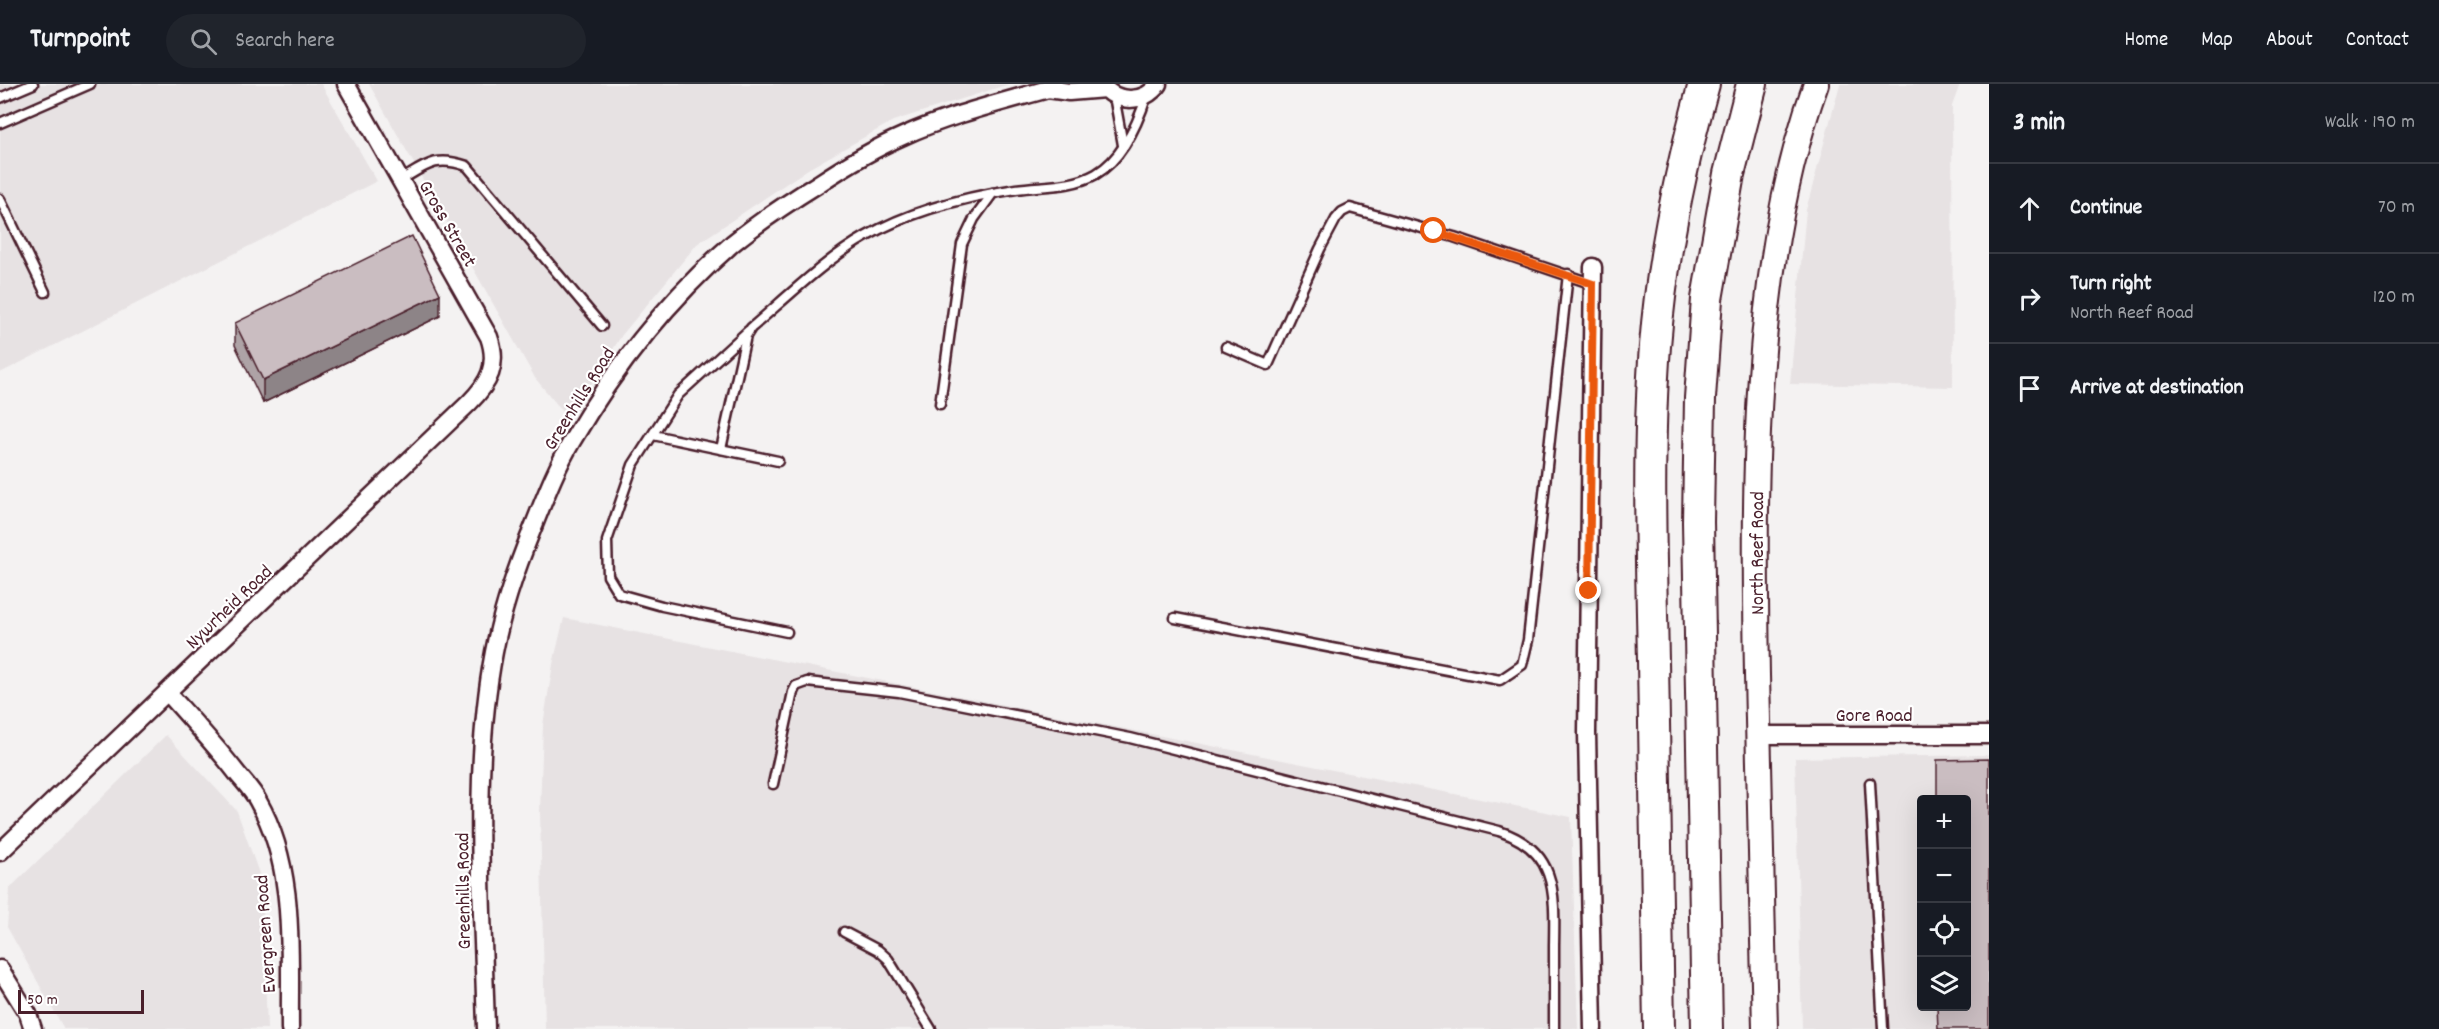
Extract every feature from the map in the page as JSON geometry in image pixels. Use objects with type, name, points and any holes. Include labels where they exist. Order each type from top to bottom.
[{"type":"highway","points":[[1659,1029],[1651,552],[1651,403],[1655,344],[1666,257],[1688,141],[1704,84]]},
{"type":"highway","points":[[1707,1029],[1698,522],[1700,399],[1707,299],[1729,174],[1752,84]]},
{"type":"main road","name":"North Reef Road","points":[[1765,1029],[1756,597],[1757,515],[1765,340],[1774,261],[1788,182],[1805,113],[1816,84]]},
{"type":"street","name":"Gross Street","points":[[346,84],[489,337],[494,353],[493,369],[484,387]]},
{"type":"street","name":"Greenhills Road","points":[[486,1029],[482,768],[494,651],[513,578],[570,443],[614,376],[655,322],[696,277],[735,242],[782,207],[849,164],[903,136],[968,111],[1051,86],[1069,92],[1107,89],[1125,99],[1136,99],[1152,90]]},
{"type":"street","points":[[1593,275],[1587,733],[1593,1029]]},
{"type":"street","name":"Nywrheid Road","points":[[0,852],[484,387]]},
{"type":"street","name":"Evergreen Road","points":[[168,693],[233,768],[257,799],[268,821],[280,861],[288,911],[290,1029]]},
{"type":"street","name":"Gore Road","points":[[1759,735],[1989,735]]},
{"type":"street","points":[[0,969],[28,1014],[33,1029]]},
{"type":"lane","points":[[0,98],[33,84]]},
{"type":"lane","points":[[0,123],[90,84]]},
{"type":"lane","points":[[1107,89],[1123,145]]},
{"type":"lane","points":[[787,632],[662,606],[618,594],[608,576],[607,542],[633,465],[678,395],[751,328],[814,275],[865,237],[933,208],[967,198],[1073,184],[1098,173],[1107,166],[1123,145],[1140,117],[1152,90]]},
{"type":"lane","points":[[401,180],[430,163],[440,160],[466,166],[602,326]]},
{"type":"lane","points":[[940,404],[949,349],[952,303],[962,244],[974,219],[993,193]]},
{"type":"lane","points":[[0,199],[45,292]]},
{"type":"lane","points":[[1226,347],[1268,365],[1320,249],[1336,219],[1350,208],[1454,237],[1568,274],[1593,275]]},
{"type":"lane","points":[[1175,618],[1500,680],[1522,665],[1528,640],[1568,274]]},
{"type":"lane","points":[[721,449],[746,336],[751,328]]},
{"type":"lane","points":[[653,435],[778,461]]},
{"type":"lane","points":[[773,784],[793,692],[796,686],[807,682],[899,692],[1130,738],[1499,831],[1529,845],[1542,861],[1552,884],[1555,909],[1554,1029]]},
{"type":"lane","points":[[1870,783],[1883,1029]]},
{"type":"lane","points":[[844,932],[878,950],[888,959],[931,1029]]},
{"type":"shaded area","points":[[0,84],[321,84],[377,181],[0,373]]},
{"type":"shaded area","points":[[369,84],[1009,84],[893,121],[808,169],[697,244],[622,335],[569,419],[535,378]]},
{"type":"shaded area","points":[[1840,84],[1960,84],[1952,106],[1953,387],[1790,384],[1806,210]]},
{"type":"shaded area","points":[[564,618],[1571,817],[1578,1029],[545,1029],[540,812],[543,725],[553,664]]},
{"type":"shaded area","points":[[166,735],[237,811],[262,882],[267,1029],[64,1029],[7,927],[10,888]]},
{"type":"shaded area","points":[[1989,755],[1989,1029],[1802,1029],[1795,758]]},
{"type":"building","points":[[412,236],[440,294],[263,380],[235,323]]},
{"type":"building","points":[[1989,759],[1989,1029],[1938,1029],[1937,1011],[1971,1011],[1971,795],[1937,795],[1937,760]]},
{"type":"route","points":[[1434,231],[1593,284],[1589,591]]}]
